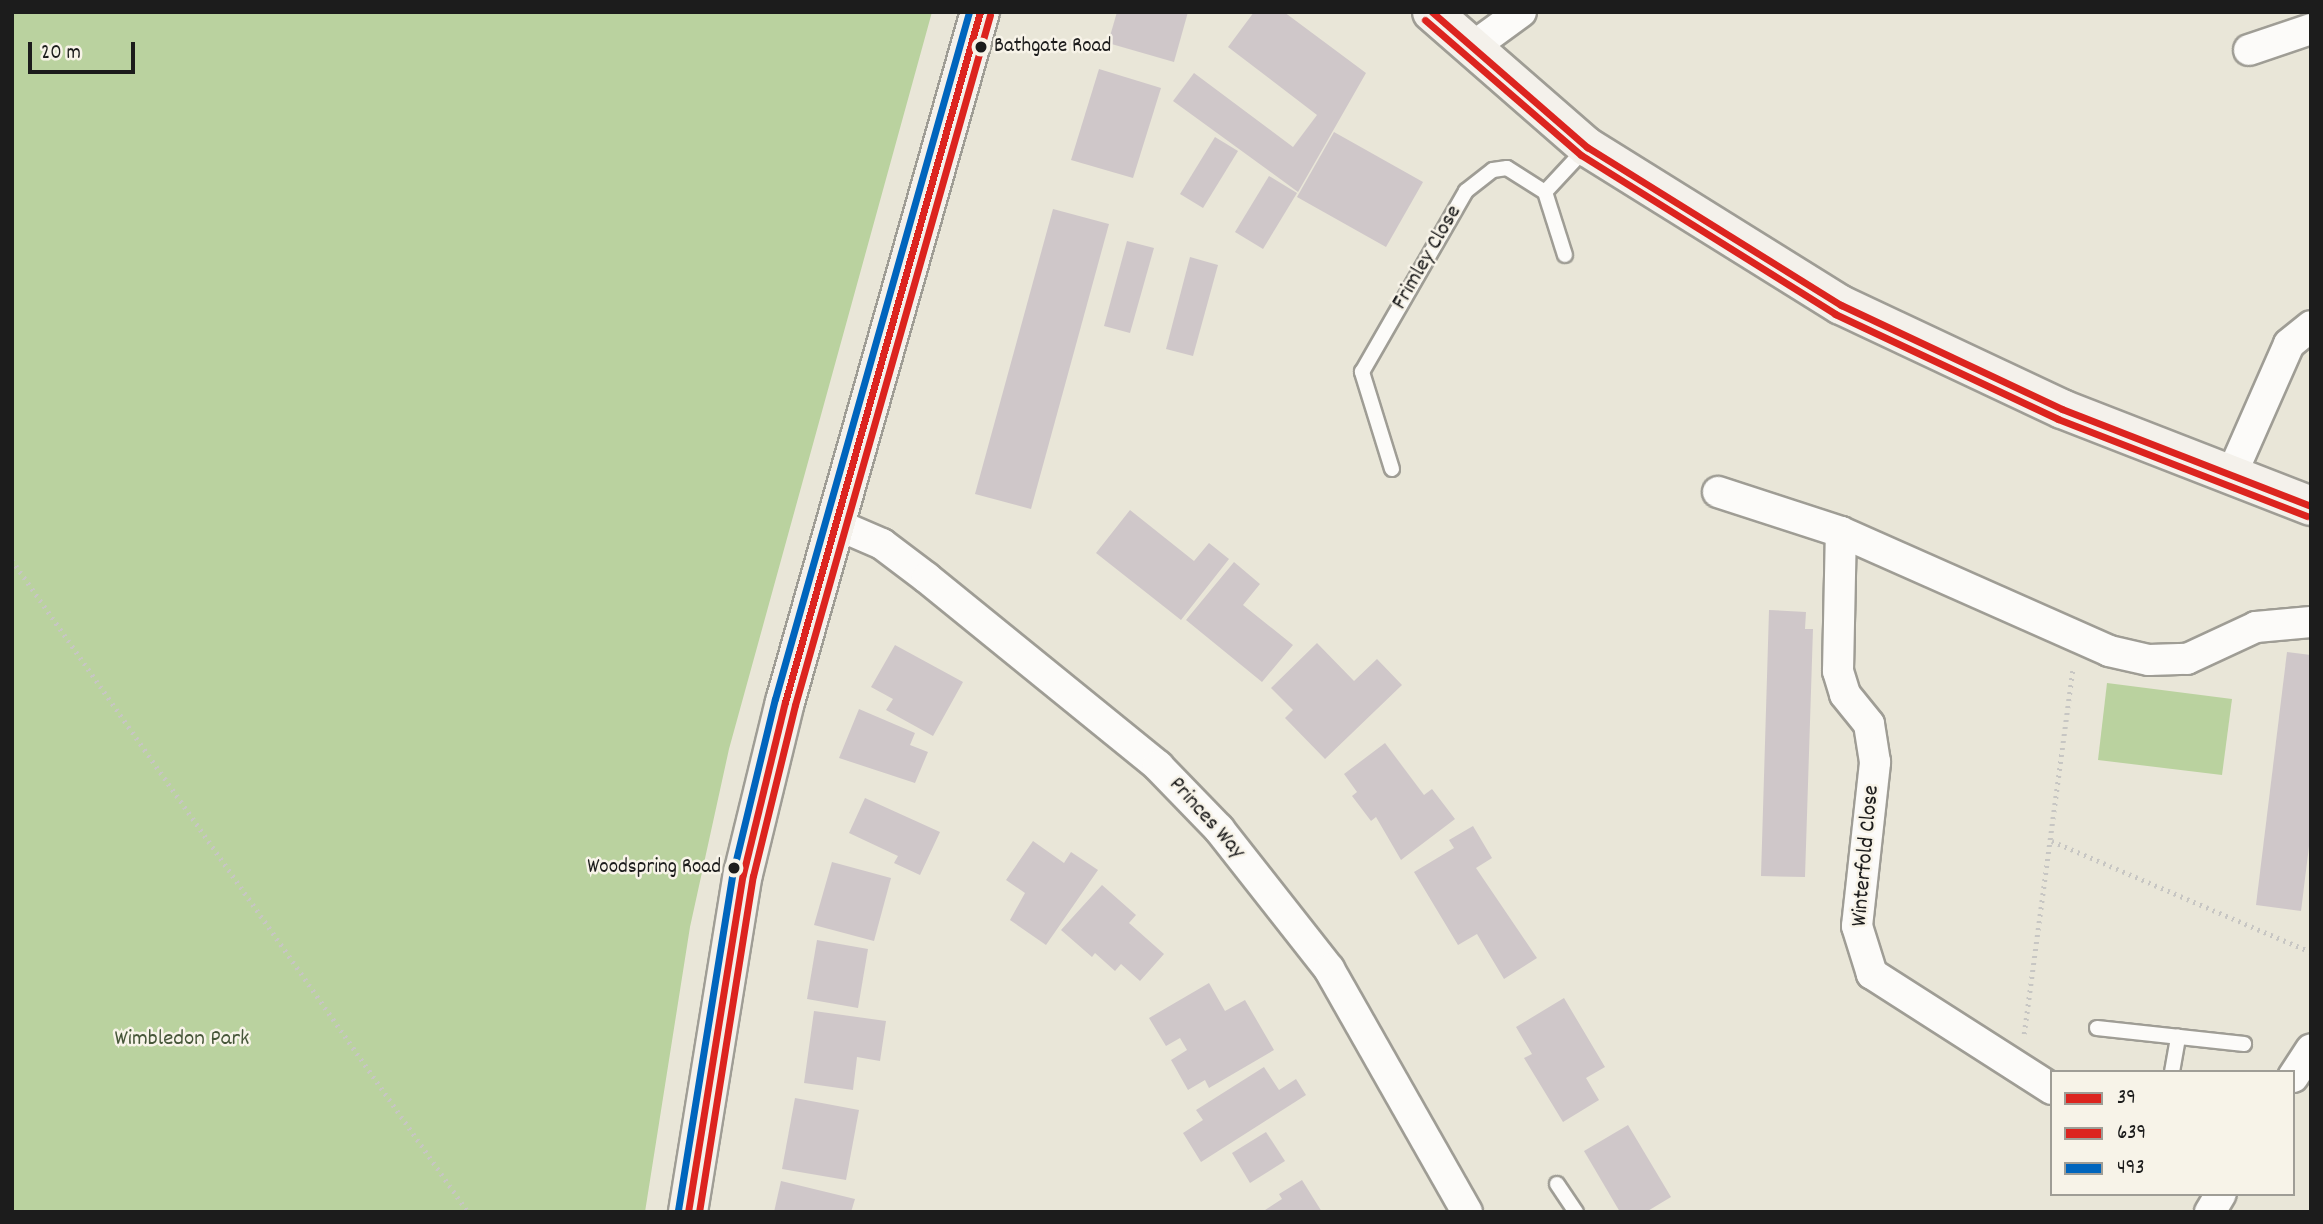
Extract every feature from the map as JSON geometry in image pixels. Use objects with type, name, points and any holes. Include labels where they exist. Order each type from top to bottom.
[{"type":"street","points":[[688,1212],[743,874],[980,12]]},
{"type":"street","points":[[1432,12],[1470,49],[1587,146],[1841,305],[2062,409],[2230,478],[2311,506]]},
{"type":"street","points":[[1470,49],[1521,12]]},
{"type":"street","points":[[2249,50],[2311,29]]},
{"type":"street","points":[[2230,478],[2289,344],[2311,326]]},
{"type":"street","points":[[1718,492],[1841,532],[2077,636],[2149,660],[2188,659],[2256,627],[2311,622]]},
{"type":"street","name":"Princes Way","points":[[838,525],[882,544],[927,578],[1158,766],[1219,829],[1329,969],[1467,1212]]},
{"type":"street","name":"Winterfold Close","points":[[1841,532],[1838,671],[1845,694],[1869,724],[1875,762],[1857,926],[1872,974],[2050,1088]]},
{"type":"street","points":[[2295,1074],[2311,1049]]},
{"type":"street","points":[[2210,1212],[2220,1196]]},
{"type":"lane","points":[[1564,255],[1545,192],[1587,146]]},
{"type":"lane","name":"Frimley Close","points":[[1392,469],[1362,372],[1466,191],[1493,170],[1507,168],[1545,192]]},
{"type":"lane","points":[[2098,1028],[2244,1044]]},
{"type":"lane","points":[[2172,1070],[2178,1037]]},
{"type":"lane","points":[[1557,1184],[1576,1212]]},
{"type":"path","points":[[12,559],[468,1212]]},
{"type":"path","points":[[2019,1069],[2052,841],[2077,636]]},
{"type":"path","points":[[2052,841],[2311,952]]},
{"type":"green space","name":"Wimbledon Park","points":[[12,12],[932,12],[729,749],[690,927],[645,1212],[12,1212]]},
{"type":"green space","points":[[2107,683],[2232,699],[2222,775],[2098,760]]},
{"type":"building","points":[[1117,12],[1188,12],[1174,62],[1108,43]]},
{"type":"building","points":[[1254,12],[1284,12],[1366,73],[1298,192],[1173,101],[1194,73],[1293,147],[1317,115],[1228,47]]},
{"type":"building","points":[[1099,69],[1161,88],[1133,178],[1071,160]]},
{"type":"building","points":[[1334,132],[1423,182],[1386,247],[1297,197]]},
{"type":"building","points":[[1215,137],[1238,151],[1203,208],[1180,194]]},
{"type":"building","points":[[1269,176],[1297,193],[1263,249],[1235,232]]},
{"type":"building","points":[[1053,209],[1109,224],[1031,509],[975,494]]},
{"type":"building","points":[[1127,241],[1154,248],[1130,333],[1104,326]]},
{"type":"building","points":[[1190,257],[1218,265],[1193,356],[1166,349]]},
{"type":"building","points":[[1130,510],[1194,561],[1209,543],[1229,559],[1181,620],[1096,553]]},
{"type":"building","points":[[1234,562],[1260,584],[1243,605],[1293,645],[1262,682],[1186,620]]},
{"type":"building","points":[[1769,610],[1806,612],[1805,629],[1813,629],[1805,877],[1761,876]]},
{"type":"building","points":[[1317,643],[1354,681],[1377,659],[1402,685],[1325,759],[1285,718],[1293,710],[1271,688]]},
{"type":"building","points":[[895,645],[963,682],[933,736],[886,710],[893,699],[871,687]]},
{"type":"building","points":[[2287,652],[2311,655],[2311,830],[2301,911],[2256,905]]},
{"type":"building","points":[[859,709],[915,733],[910,745],[928,752],[915,783],[839,758]]},
{"type":"building","points":[[1385,743],[1424,795],[1432,789],[1455,819],[1401,860],[1376,817],[1371,821],[1352,796],[1357,792],[1344,774]]},
{"type":"building","points":[[865,798],[940,832],[920,875],[894,863],[898,856],[849,833]]},
{"type":"building","points":[[1473,826],[1492,858],[1476,868],[1537,958],[1504,979],[1477,934],[1458,945],[1414,872],[1454,848],[1449,840]]},
{"type":"building","points":[[1033,841],[1064,863],[1071,852],[1098,870],[1046,945],[1010,920],[1025,893],[1006,880]]},
{"type":"building","points":[[832,862],[891,878],[874,941],[814,925]]},
{"type":"building","points":[[1102,885],[1136,915],[1129,923],[1164,954],[1140,981],[1121,964],[1115,971],[1095,953],[1092,957],[1061,930]]},
{"type":"building","points":[[817,940],[868,949],[858,1008],[807,999]]},
{"type":"building","points":[[1209,983],[1225,1011],[1245,1000],[1274,1050],[1209,1088],[1205,1080],[1188,1090],[1171,1060],[1187,1050],[1180,1038],[1166,1046],[1149,1018]]},
{"type":"building","points":[[1564,998],[1605,1067],[1586,1078],[1599,1100],[1563,1122],[1524,1058],[1532,1054],[1516,1027]]},
{"type":"building","points":[[814,1011],[886,1021],[880,1061],[857,1057],[853,1090],[804,1083]]},
{"type":"building","points":[[1264,1067],[1279,1090],[1296,1079],[1306,1095],[1201,1162],[1183,1133],[1203,1120],[1196,1110]]},
{"type":"building","points":[[795,1098],[859,1110],[846,1180],[782,1169]]},
{"type":"building","points":[[1628,1125],[1671,1197],[1646,1212],[1620,1212],[1584,1151]]},
{"type":"building","points":[[1266,1132],[1285,1161],[1250,1183],[1232,1153]]},
{"type":"building","points":[[1302,1180],[1322,1212],[1262,1212],[1282,1199],[1279,1194]]},
{"type":"building","points":[[781,1181],[855,1199],[851,1212],[774,1212]]},
{"type":"transit line","name":"493","points":[[678,1210],[733,872],[775,699],[969,12]]},
{"type":"transit line","name":"39","points":[[688,1212],[743,874],[785,702],[980,12]]},
{"type":"transit line","name":"39","points":[[1432,12],[1587,147],[1841,305],[2062,409],[2311,506]]},
{"type":"transit line","name":"639","points":[[699,1212],[753,876],[795,705],[990,15]]},
{"type":"transit line","name":"639","points":[[1425,20],[1581,155],[1835,314],[2058,419],[2307,516]]},
{"type":"place","name":"Bathgate Road","points":[[981,47]]},
{"type":"place","name":"Woodspring Road","points":[[734,868]]}]
